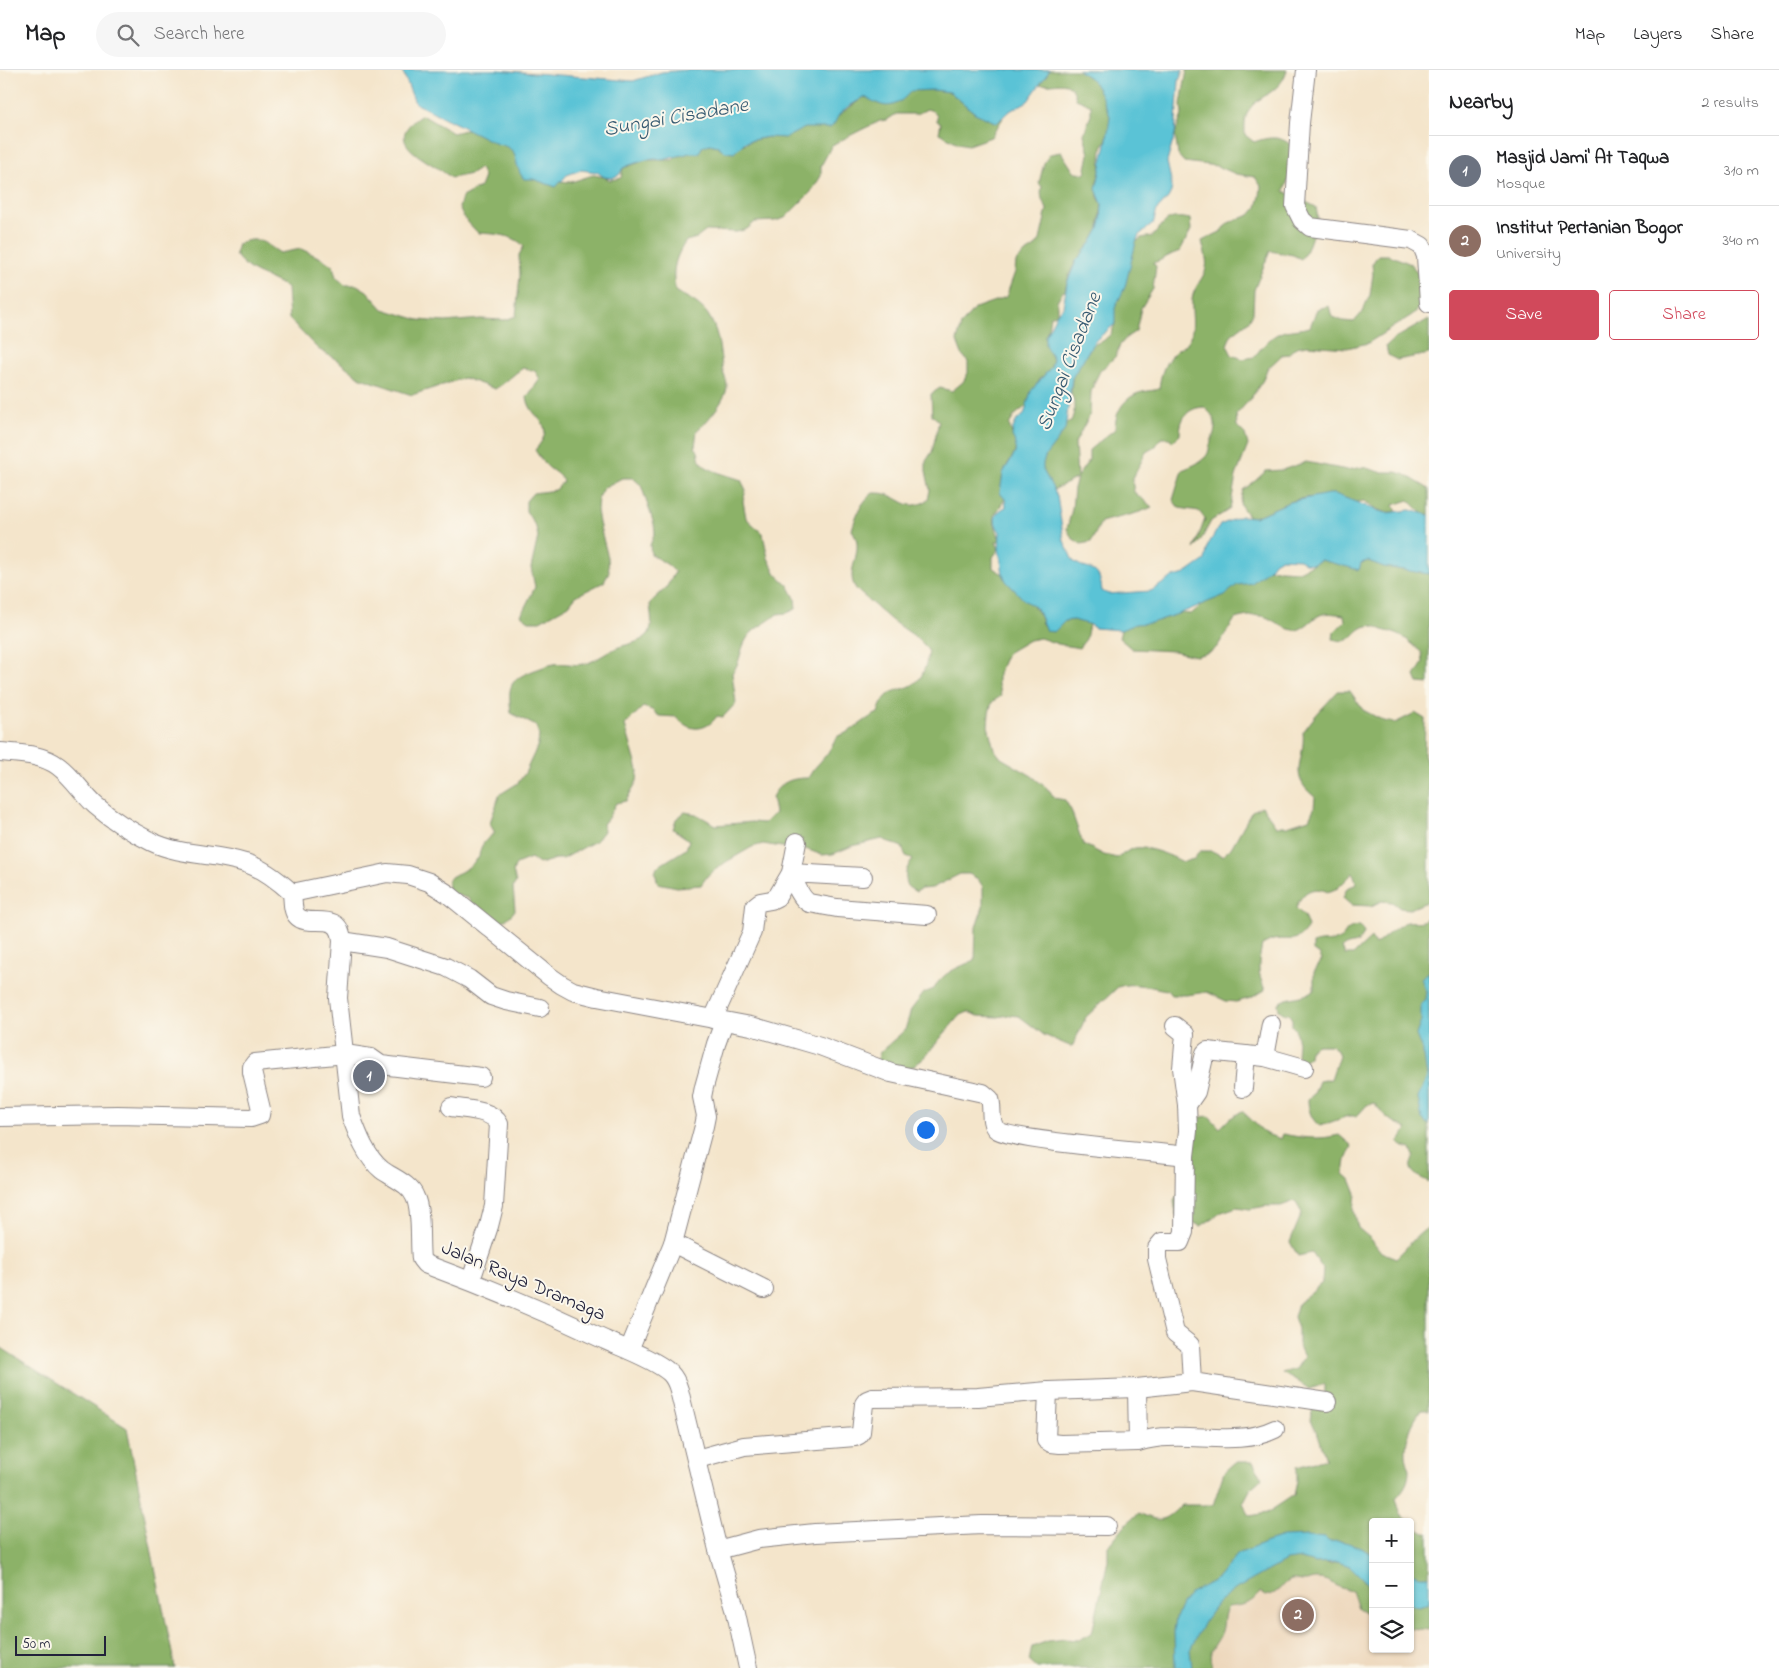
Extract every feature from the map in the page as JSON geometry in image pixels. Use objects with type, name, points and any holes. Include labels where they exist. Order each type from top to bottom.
[{"type":"street","points":[[1306,70],[1300,123],[1295,206],[1302,220],[1310,227],[1411,240],[1422,246],[1426,256],[1429,303]]},
{"type":"street","points":[[0,752],[40,757],[58,766],[94,804],[112,818],[154,843],[176,851],[246,863],[281,883],[292,893],[296,916],[301,919],[330,922],[338,926],[342,932],[342,941],[387,948],[446,967],[469,979],[491,996],[540,1008]]},
{"type":"street","points":[[629,1350],[673,1243],[706,1116],[702,1097],[716,1044],[719,1020],[752,932],[755,906],[760,902],[777,897],[791,873],[797,842]]},
{"type":"street","points":[[292,893],[387,873],[408,875],[429,882],[448,894],[548,976],[573,990],[751,1026],[793,1038],[891,1073],[983,1093],[990,1099],[992,1124],[998,1130],[1007,1134],[1186,1156]]},
{"type":"street","points":[[791,873],[863,877]]},
{"type":"street","points":[[791,873],[806,902],[837,908],[927,915]]},
{"type":"street","name":"Jalan Raya Dramaga","points":[[342,941],[338,998],[351,1116],[366,1151],[380,1169],[409,1188],[415,1196],[418,1206],[421,1259],[425,1264],[471,1280],[629,1350],[662,1368],[675,1379],[697,1458],[748,1668]]},
{"type":"street","points":[[1264,1057],[1271,1024]]},
{"type":"street","points":[[1175,1026],[1186,1034],[1182,1068],[1188,1130],[1184,1232],[1180,1242],[1162,1242],[1157,1248],[1157,1259],[1175,1333],[1190,1345],[1192,1382]]},
{"type":"street","points":[[1187,1105],[1196,1092],[1205,1052],[1207,1051],[1264,1057],[1304,1068]]},
{"type":"street","points":[[0,1117],[117,1115],[251,1118],[260,1114],[252,1072],[252,1067],[255,1063],[345,1054],[371,1058],[381,1065],[482,1077]]},
{"type":"street","points":[[1243,1088],[1246,1055]]},
{"type":"street","points":[[451,1107],[489,1114],[497,1118],[499,1124],[494,1206],[471,1280]]},
{"type":"street","points":[[673,1243],[764,1289]]},
{"type":"street","points":[[697,1458],[744,1446],[859,1435],[864,1404],[872,1398],[978,1397],[1048,1391],[1137,1388],[1192,1382],[1327,1402]]},
{"type":"street","points":[[1137,1388],[1138,1442]]},
{"type":"street","points":[[1048,1391],[1046,1440],[1051,1443],[1138,1442],[1170,1437],[1224,1439],[1267,1433],[1275,1429]]},
{"type":"street","points":[[718,1550],[759,1539],[815,1533],[982,1525],[1107,1526]]},
{"type":"shaded area","points":[[1308,1567],[1344,1573],[1369,1607],[1369,1653],[1414,1653],[1414,1617],[1429,1609],[1429,1668],[1195,1668],[1204,1640],[1247,1587]]},
{"type":"green space","points":[[1030,70],[1094,70],[1114,101],[1107,139],[1102,147],[1100,172],[1097,181],[1098,197],[1102,204],[1099,229],[1091,243],[1076,261],[1069,275],[1065,291],[1062,292],[1057,301],[1057,313],[1050,317],[1045,336],[1053,359],[1051,367],[1047,374],[1040,378],[1034,400],[1015,415],[1009,425],[1016,444],[1015,453],[1007,465],[1005,499],[994,516],[1000,540],[996,542],[999,549],[993,557],[993,568],[1003,574],[1012,588],[1031,604],[1040,616],[1042,624],[1054,632],[1065,621],[1073,620],[1081,614],[1089,624],[1086,639],[1079,648],[1040,638],[1029,640],[1007,653],[998,674],[1001,696],[992,702],[989,713],[988,726],[994,749],[1001,758],[1032,776],[1050,791],[1054,798],[1065,800],[1071,810],[1083,844],[1104,855],[1117,858],[1135,848],[1146,848],[1183,862],[1194,859],[1200,851],[1212,851],[1222,856],[1231,848],[1252,811],[1262,806],[1276,826],[1287,826],[1309,819],[1314,808],[1315,797],[1306,789],[1299,774],[1303,732],[1338,691],[1350,691],[1363,710],[1384,721],[1395,723],[1415,713],[1425,719],[1424,755],[1429,769],[1429,901],[1410,909],[1400,908],[1392,902],[1382,901],[1371,906],[1351,905],[1343,898],[1347,888],[1357,884],[1353,873],[1338,888],[1328,892],[1317,889],[1308,891],[1301,898],[1296,908],[1304,916],[1308,927],[1304,933],[1297,938],[1273,940],[1262,945],[1259,968],[1265,990],[1251,998],[1236,1002],[1226,1001],[1207,992],[1171,995],[1167,990],[1124,985],[1118,987],[1086,1017],[1072,1047],[1044,1035],[1019,1016],[978,1016],[968,1012],[959,1016],[922,1060],[904,1072],[877,1062],[880,1052],[905,1030],[911,1010],[924,993],[934,989],[946,974],[975,960],[976,927],[983,907],[983,887],[978,879],[969,874],[960,874],[932,888],[921,889],[916,892],[908,887],[906,879],[908,866],[913,860],[906,856],[902,847],[882,839],[852,846],[833,854],[822,855],[803,848],[763,844],[752,847],[726,862],[708,875],[701,885],[677,887],[658,883],[655,873],[657,867],[686,849],[689,840],[673,829],[676,819],[685,812],[696,814],[716,825],[764,823],[775,813],[772,797],[782,784],[791,780],[808,778],[827,754],[838,736],[878,713],[887,696],[892,692],[914,684],[923,672],[929,652],[926,647],[917,638],[891,620],[855,587],[852,572],[857,545],[856,537],[852,530],[859,509],[873,493],[886,494],[911,505],[928,500],[930,490],[926,461],[932,452],[939,421],[932,415],[931,394],[940,388],[952,391],[963,382],[968,373],[968,362],[962,354],[957,341],[961,325],[975,308],[1006,297],[1015,272],[1016,262],[1034,248],[1040,240],[1047,209],[1042,198],[1042,187],[1039,183],[1044,163],[1050,154],[1061,152],[1074,172],[1085,174],[1089,154],[1084,134],[1091,115],[1091,105],[1076,99],[1074,91],[1066,84],[1038,84]]},
{"type":"green space","points":[[1187,70],[1287,70],[1279,85],[1256,102],[1248,112],[1245,120],[1245,135],[1254,142],[1267,138],[1279,138],[1293,147],[1298,153],[1284,191],[1316,207],[1318,219],[1307,250],[1301,259],[1293,255],[1270,251],[1254,290],[1253,313],[1248,322],[1231,335],[1227,345],[1232,355],[1243,359],[1254,357],[1276,335],[1285,331],[1310,327],[1317,309],[1329,306],[1332,317],[1354,322],[1361,314],[1370,295],[1373,274],[1372,264],[1378,255],[1389,255],[1411,264],[1418,274],[1424,297],[1420,308],[1412,315],[1368,343],[1347,348],[1307,345],[1296,347],[1288,354],[1282,355],[1267,369],[1263,380],[1251,398],[1236,415],[1237,426],[1245,434],[1248,445],[1236,476],[1230,509],[1211,521],[1194,549],[1205,519],[1199,511],[1179,508],[1173,500],[1182,470],[1201,461],[1207,455],[1215,423],[1212,415],[1204,407],[1193,409],[1186,415],[1181,424],[1180,435],[1172,442],[1170,438],[1161,438],[1155,447],[1146,452],[1132,480],[1134,492],[1152,507],[1101,522],[1091,542],[1081,544],[1072,538],[1067,529],[1077,478],[1053,490],[1038,477],[1048,437],[1066,423],[1071,422],[1074,412],[1071,392],[1073,366],[1088,352],[1092,345],[1103,341],[1111,334],[1115,324],[1110,300],[1136,242],[1141,238],[1153,236],[1161,226],[1172,218],[1190,219],[1191,230],[1180,251],[1153,263],[1156,266],[1153,289],[1141,308],[1136,331],[1120,345],[1116,356],[1100,371],[1095,381],[1091,392],[1090,414],[1075,443],[1077,477],[1089,460],[1089,450],[1115,429],[1116,419],[1122,405],[1129,398],[1137,394],[1159,389],[1161,375],[1167,362],[1175,352],[1189,341],[1192,329],[1193,296],[1206,268],[1206,256],[1202,241],[1222,231],[1228,223],[1250,215],[1257,207],[1260,196],[1261,186],[1255,177],[1236,174],[1217,166],[1184,162],[1178,155],[1175,134],[1182,115],[1181,104]]},
{"type":"green space","points":[[906,90],[950,92],[975,113],[980,110],[1003,118],[991,137],[968,145],[958,143],[939,133],[941,123],[937,121],[937,116],[933,111],[927,109],[917,114],[896,114],[887,120],[880,121],[832,145],[821,166],[821,176],[811,192],[785,218],[775,221],[755,222],[747,229],[737,232],[706,231],[697,238],[686,241],[675,265],[676,292],[691,299],[700,306],[707,313],[713,324],[727,384],[724,397],[711,416],[697,430],[695,447],[700,460],[708,468],[741,480],[746,490],[743,501],[746,518],[763,534],[768,558],[776,574],[788,585],[795,598],[796,609],[787,613],[777,614],[749,636],[732,673],[736,703],[723,717],[717,716],[708,725],[692,728],[677,717],[659,716],[652,710],[643,707],[625,725],[638,770],[637,781],[626,801],[616,803],[603,824],[604,831],[597,840],[563,859],[539,864],[531,858],[516,864],[513,872],[516,882],[513,887],[515,910],[502,922],[496,923],[484,918],[468,898],[448,893],[448,883],[451,877],[468,867],[479,857],[484,843],[495,833],[490,824],[499,795],[518,783],[525,773],[538,745],[539,735],[536,726],[511,713],[510,690],[512,685],[519,677],[542,667],[552,664],[580,665],[588,663],[615,649],[643,639],[649,633],[651,626],[650,603],[666,588],[675,572],[651,554],[650,545],[655,533],[654,524],[641,485],[633,478],[622,478],[603,488],[598,498],[597,510],[608,558],[609,572],[604,582],[576,596],[569,605],[540,621],[529,621],[521,615],[535,587],[531,568],[538,537],[536,527],[526,511],[526,501],[533,493],[556,490],[563,481],[544,463],[535,450],[545,433],[542,422],[529,405],[527,397],[540,379],[535,371],[523,368],[495,389],[464,378],[412,395],[361,378],[337,360],[318,349],[289,319],[287,288],[247,267],[235,254],[238,244],[256,240],[265,243],[280,253],[301,249],[333,266],[336,277],[345,285],[357,285],[367,291],[383,309],[419,320],[445,322],[481,319],[505,320],[516,316],[520,275],[519,255],[524,246],[509,237],[478,233],[464,218],[459,208],[462,197],[480,187],[484,177],[480,168],[471,174],[451,178],[412,151],[406,143],[404,135],[409,125],[422,115],[453,133],[476,127],[497,144],[505,145],[512,150],[516,157],[516,165],[533,179],[571,182],[593,175],[610,180],[621,178],[623,168],[646,160],[673,160],[680,152],[710,144],[718,146],[725,152],[753,140],[839,115],[864,97],[872,99],[879,104]]},
{"type":"green space","points":[[1429,319],[1429,354],[1397,360],[1388,355],[1386,346],[1394,339]]},
{"type":"green space","points":[[1306,462],[1347,470],[1363,467],[1380,472],[1404,474],[1429,489],[1429,515],[1424,515],[1409,500],[1394,505],[1397,512],[1386,512],[1364,501],[1342,504],[1328,496],[1304,498],[1289,502],[1255,517],[1248,516],[1240,504],[1243,490],[1266,471],[1282,470]]},
{"type":"green space","points":[[1321,560],[1361,563],[1368,561],[1429,570],[1429,684],[1418,683],[1415,676],[1423,663],[1422,653],[1397,634],[1370,626],[1362,628],[1349,639],[1340,641],[1333,639],[1334,632],[1345,621],[1344,615],[1323,614],[1297,630],[1286,628],[1262,616],[1235,619],[1217,647],[1211,652],[1196,656],[1173,651],[1132,649],[1119,638],[1125,623],[1181,613],[1191,614],[1203,604],[1206,595],[1261,569],[1299,571]]},
{"type":"green space","points":[[1429,915],[1429,1182],[1416,1175],[1411,1169],[1414,1156],[1411,1149],[1398,1143],[1407,1129],[1387,1118],[1374,1103],[1367,1105],[1357,1116],[1348,1116],[1320,1126],[1314,1121],[1309,1110],[1308,1099],[1314,1094],[1319,1081],[1331,1079],[1339,1055],[1331,1045],[1317,1045],[1310,1049],[1309,1057],[1303,1061],[1297,1056],[1298,1042],[1295,1029],[1292,1026],[1292,1019],[1288,1013],[1285,1014],[1279,1010],[1278,1003],[1306,995],[1314,990],[1314,972],[1322,960],[1319,954],[1313,951],[1313,944],[1337,940],[1350,928],[1360,926],[1364,933],[1362,938],[1342,948],[1345,955],[1353,955],[1371,938],[1375,945],[1404,923],[1421,921]]},
{"type":"green space","points":[[1242,1111],[1266,1134],[1281,1139],[1283,1134],[1311,1138],[1339,1135],[1352,1146],[1346,1160],[1344,1174],[1350,1179],[1356,1194],[1354,1210],[1358,1228],[1371,1239],[1381,1252],[1396,1258],[1429,1227],[1429,1410],[1421,1410],[1410,1431],[1407,1443],[1406,1457],[1409,1475],[1404,1489],[1396,1498],[1400,1513],[1404,1518],[1369,1518],[1369,1560],[1344,1545],[1218,1578],[1175,1668],[1037,1668],[1029,1661],[1032,1647],[1048,1641],[1079,1640],[1092,1633],[1108,1560],[1108,1546],[1126,1524],[1139,1513],[1152,1518],[1162,1519],[1171,1515],[1181,1505],[1213,1505],[1224,1472],[1235,1462],[1253,1462],[1262,1478],[1251,1488],[1243,1503],[1250,1516],[1267,1513],[1294,1495],[1297,1467],[1326,1459],[1317,1431],[1310,1419],[1314,1405],[1324,1398],[1324,1384],[1310,1389],[1282,1373],[1296,1369],[1304,1357],[1298,1344],[1298,1329],[1294,1317],[1298,1303],[1322,1283],[1323,1269],[1312,1253],[1298,1256],[1290,1242],[1302,1213],[1295,1201],[1281,1206],[1250,1209],[1237,1207],[1222,1212],[1201,1226],[1176,1215],[1174,1201],[1197,1165],[1180,1144],[1193,1118],[1209,1116],[1220,1128],[1229,1119]]},
{"type":"green space","points":[[0,1347],[127,1428],[175,1668],[0,1668]]},
{"type":"green space","points":[[1414,1527],[1429,1533],[1429,1576],[1414,1577]]},
{"type":"green space","points":[[1292,1554],[1330,1564],[1337,1562],[1351,1563],[1369,1585],[1369,1617],[1358,1608],[1352,1591],[1343,1589],[1323,1579],[1291,1580],[1271,1595],[1266,1596],[1260,1592],[1251,1602],[1228,1607],[1224,1616],[1222,1631],[1211,1652],[1210,1657],[1213,1668],[1192,1668],[1188,1639],[1222,1594]]},
{"type":"green space","points":[[1429,1598],[1429,1630],[1414,1628],[1414,1600]]},
{"type":"water","name":"Sungai Cisadane","points":[[402,70],[497,70],[633,81],[662,72],[688,70],[1050,70],[1028,101],[1008,112],[997,123],[975,113],[950,92],[934,90],[911,91],[901,101],[889,106],[884,106],[864,97],[841,112],[830,128],[805,128],[785,138],[768,137],[745,142],[734,153],[725,152],[718,146],[710,144],[702,147],[699,153],[690,153],[663,160],[646,160],[630,165],[623,168],[619,175],[612,178],[604,177],[597,172],[581,170],[567,175],[556,187],[533,179],[524,179],[518,168],[514,153],[510,149],[415,103]]},
{"type":"water","name":"Sungai Cisadane","points":[[1078,70],[1183,70],[1179,81],[1175,134],[1167,162],[1172,185],[1171,192],[1157,210],[1153,224],[1139,235],[1125,287],[1115,308],[1115,324],[1092,345],[1072,378],[1065,430],[1046,455],[1043,463],[1043,470],[1057,496],[1064,541],[1073,561],[1097,573],[1102,591],[1108,594],[1151,591],[1171,578],[1185,574],[1205,560],[1208,545],[1220,525],[1241,516],[1255,517],[1289,502],[1335,494],[1387,513],[1410,510],[1429,515],[1429,574],[1384,567],[1368,561],[1361,563],[1359,570],[1321,560],[1313,564],[1305,563],[1299,559],[1281,558],[1274,562],[1270,568],[1252,583],[1237,585],[1225,595],[1151,623],[1135,624],[1121,630],[1095,628],[1073,620],[1065,621],[1054,632],[1046,631],[1037,609],[1024,600],[1006,581],[999,549],[1000,532],[995,521],[999,511],[1006,507],[1005,499],[1000,493],[1003,473],[1015,453],[1016,444],[1012,436],[1013,428],[1017,420],[1024,415],[1031,391],[1051,367],[1053,359],[1045,345],[1045,336],[1057,313],[1063,307],[1067,283],[1076,261],[1091,243],[1099,229],[1101,220],[1102,204],[1096,189],[1110,116],[1092,80]]},
{"type":"water","points":[[1429,972],[1429,1125],[1422,1119],[1418,1098],[1427,1077],[1424,1056],[1416,1035],[1421,1021],[1421,1005],[1425,999],[1426,992],[1421,978]]},
{"type":"water","points":[[1308,1536],[1324,1538],[1330,1542],[1347,1542],[1369,1552],[1369,1585],[1350,1566],[1337,1562],[1315,1563],[1301,1559],[1286,1561],[1236,1589],[1218,1603],[1204,1622],[1190,1650],[1192,1668],[1175,1668],[1174,1631],[1176,1618],[1182,1604],[1191,1593],[1218,1578],[1238,1554],[1283,1537]]},
{"type":"water","points":[[1414,1574],[1429,1576],[1429,1603],[1414,1606]]},
{"type":"place","name":"Masjid Jami' At Taqwa","points":[[369,1076]]},
{"type":"place","name":"Institut Pertanian Bogor","points":[[1298,1615]]}]
